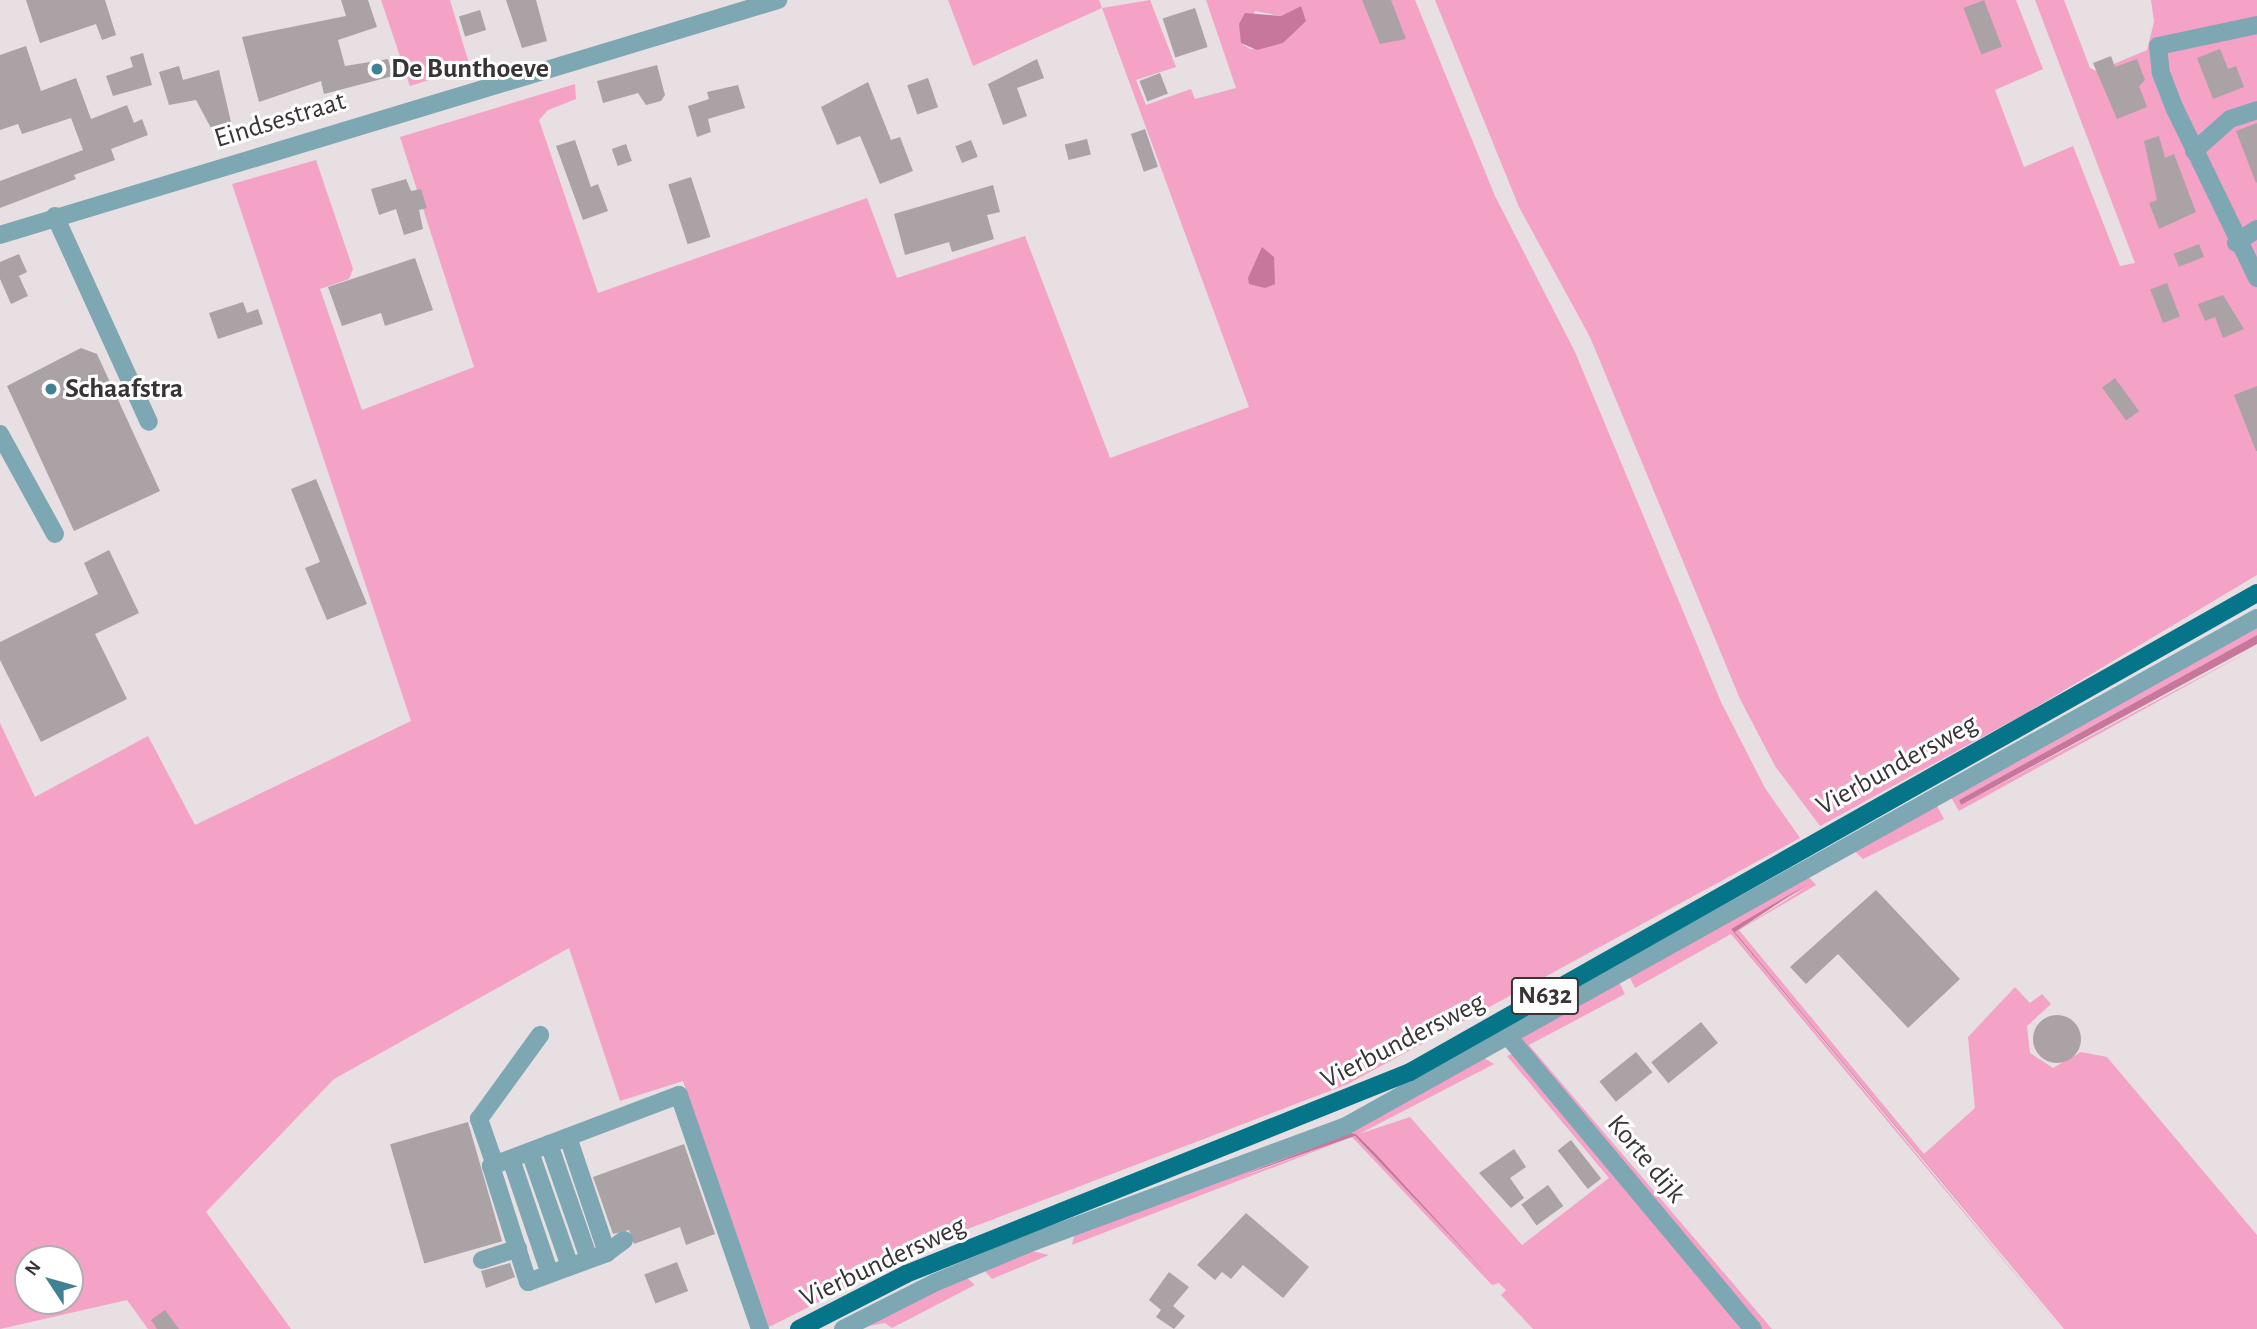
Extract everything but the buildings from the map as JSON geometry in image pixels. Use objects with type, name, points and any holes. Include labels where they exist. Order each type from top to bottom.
[{"type":"main road","name":"Vierbundersweg","points":[[799,1329],[906,1274],[1313,1116],[1410,1072],[2257,593]]},
{"type":"street","name":"Eindsestraat","points":[[0,235],[55,216],[778,0]]},
{"type":"street","points":[[2257,26],[2158,46],[2161,73],[2194,151],[2236,243],[2257,278]]},
{"type":"street","points":[[2194,151],[2230,119],[2257,110]]},
{"type":"street","points":[[55,216],[149,422]]},
{"type":"street","points":[[2236,243],[2257,229]]},
{"type":"street","points":[[0,434],[55,534]]},
{"type":"street","name":"Vierbundersweg","points":[[843,1329],[934,1283],[1035,1241],[1344,1127],[1508,1039],[2257,618]]},
{"type":"street","name":"Korte dijk","points":[[1498,1023],[1508,1039],[1754,1329]]},
{"type":"street","points":[[540,1035],[479,1119],[503,1162],[551,1274]]},
{"type":"street","points":[[503,1162],[679,1095],[760,1329]]},
{"type":"street","points":[[568,1137],[607,1253]]},
{"type":"street","points":[[549,1144],[589,1259]]},
{"type":"street","points":[[530,1152],[570,1266]]},
{"type":"street","points":[[503,1162],[518,1248],[528,1282],[607,1253],[624,1240]]},
{"type":"street","points":[[482,1260],[518,1248]]},
{"type":"shaded area","points":[[381,0],[450,0],[470,67],[410,86]]},
{"type":"shaded area","points":[[948,0],[1099,0],[1102,8],[973,66]]},
{"type":"shaded area","points":[[1150,0],[1176,67],[1136,80],[1146,105],[1191,89],[1195,99],[1236,88],[1206,0],[1415,0],[1495,196],[1575,352],[1721,702],[1765,788],[1800,838],[1348,1084],[952,1235],[769,1327],[683,1081],[620,1101],[569,948],[334,1079],[206,1212],[291,1329],[148,1329],[127,1300],[84,1310],[84,1245],[14,1245],[14,1315],[61,1315],[0,1329],[0,723],[35,797],[148,736],[195,825],[411,721],[232,184],[316,160],[353,269],[349,279],[320,289],[362,410],[474,367],[400,137],[575,84],[576,99],[548,110],[539,120],[598,293],[867,198],[897,278],[1025,236],[1110,458],[1249,407],[1102,8]],"holes":[[[1301,6],[1298,27],[1283,43],[1250,49],[1241,43],[1255,11],[1281,16]]]},
{"type":"shaded area","points":[[1435,0],[2016,0],[2043,69],[1995,90],[2024,167],[2073,146],[2120,266],[2135,263],[2035,0],[2064,0],[2090,68],[2097,71],[2147,50],[2154,22],[2151,0],[2257,0],[2257,575],[2026,713],[1820,826],[1775,766],[1740,699],[1590,337],[1519,207]]},
{"type":"shaded area","points":[[1301,6],[1306,21],[1283,43],[1257,50],[1241,43],[1239,24],[1245,13],[1281,16]]},
{"type":"shaded area","points":[[1262,247],[1274,257],[1275,284],[1265,288],[1249,284],[1248,278]]},
{"type":"shaded area","points":[[2257,623],[2257,635],[1959,800],[1961,805],[2257,647],[1959,811],[1949,794]]},
{"type":"shaded area","points":[[2257,635],[2257,644],[1961,805],[1959,800]]},
{"type":"shaded area","points":[[1935,802],[1944,819],[1863,859],[1852,849]]},
{"type":"shaded area","points":[[1807,875],[1816,885],[1739,930],[1924,1154],[1975,1108],[1968,1037],[2015,987],[2030,1003],[2042,994],[2051,1004],[2027,1026],[2030,1053],[2053,1068],[2081,1052],[2107,1057],[2257,1235],[2257,1329],[2064,1329],[1735,932],[1807,887],[1731,929],[2061,1329],[1731,934],[1635,988],[1629,976]]},
{"type":"shaded area","points":[[1806,885],[1735,932],[2064,1329],[1731,929]]},
{"type":"shaded area","points":[[1619,982],[1625,994],[1529,1045],[1772,1329],[1759,1329],[1515,1040]]},
{"type":"shaded area","points":[[1514,1053],[1748,1329],[1533,1329],[1501,1295],[1506,1290],[1499,1283],[1492,1285],[1352,1137],[1355,1136],[1494,1282],[1375,1153],[1356,1134],[1350,1133],[1243,1176],[1349,1138],[1072,1245],[1075,1232],[1484,1058],[1494,1064],[1359,1134],[1410,1117],[1522,1245],[1609,1178],[1507,1056]]},
{"type":"shaded area","points":[[1350,1133],[1356,1134],[1375,1153],[1494,1282],[1355,1136],[1243,1175]]},
{"type":"shaded area","points":[[1027,1250],[1049,1255],[992,1279],[982,1268]]},
{"type":"shaded area","points":[[964,1275],[975,1285],[892,1328],[885,1323],[854,1329]]},
{"type":"place","name":"De Bunthoeve","points":[[377,69]]},
{"type":"place","name":"Schaafstra","points":[[51,389]]}]
